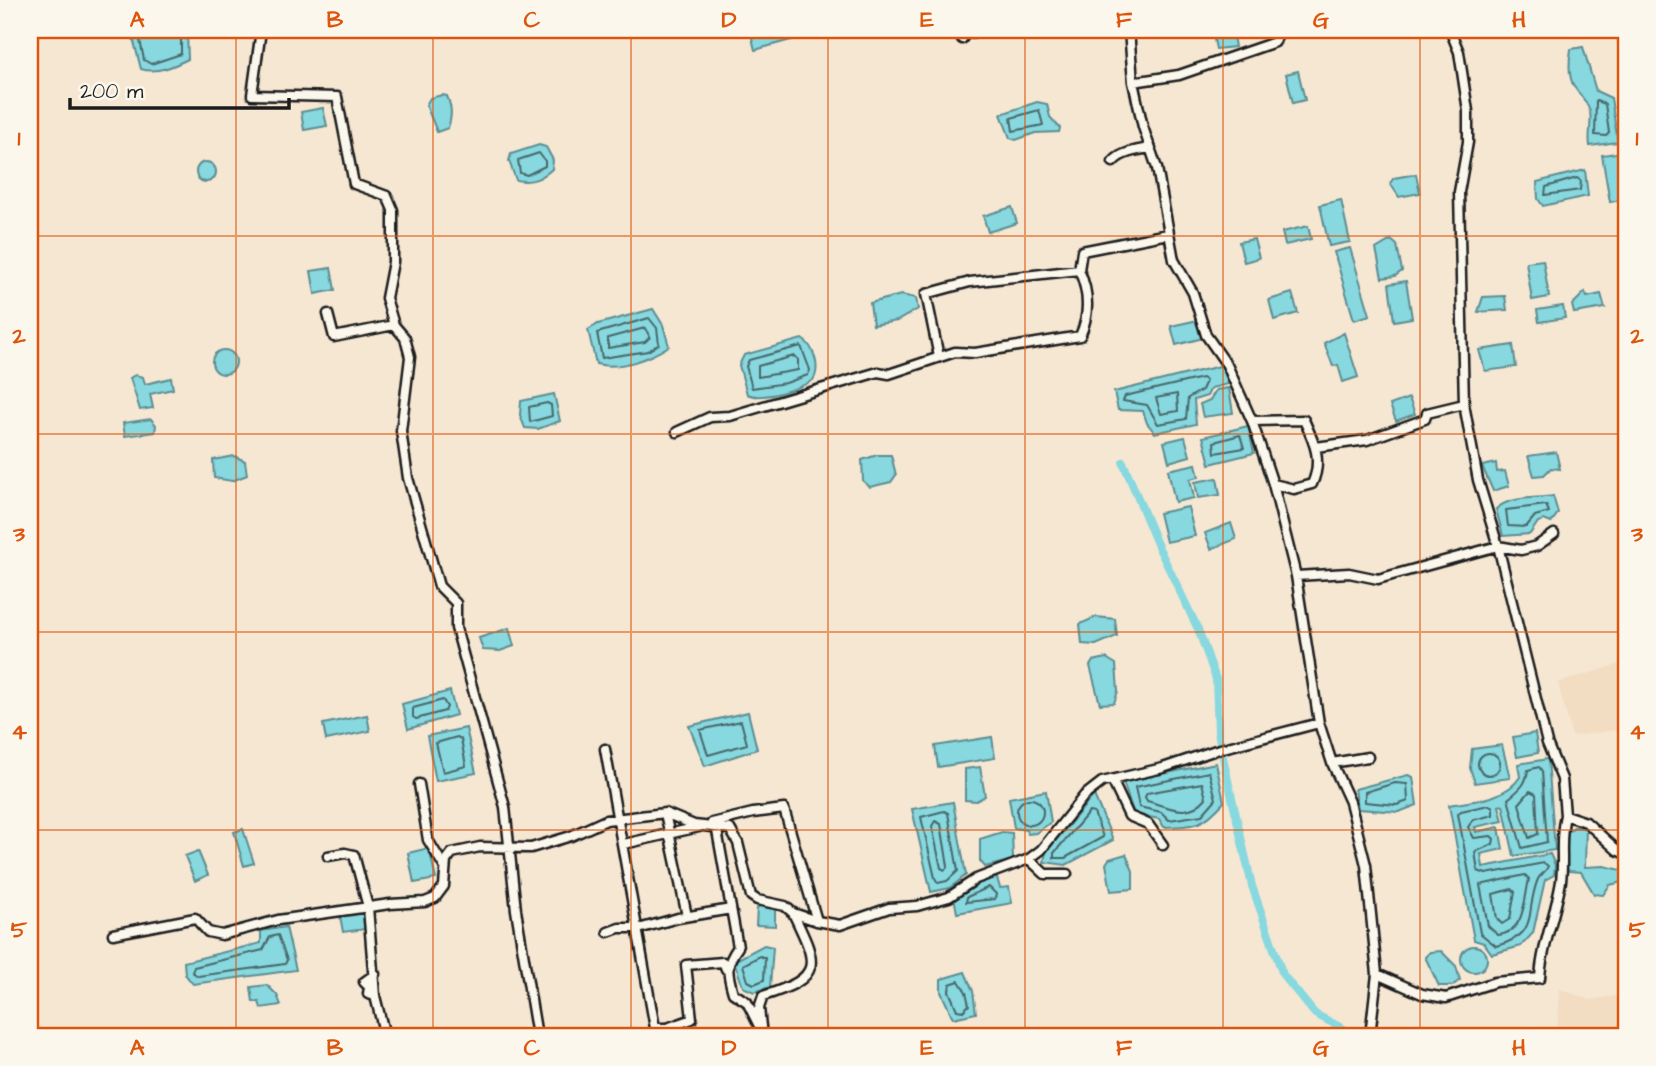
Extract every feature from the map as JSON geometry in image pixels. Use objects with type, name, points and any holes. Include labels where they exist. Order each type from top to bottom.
[{"type":"street","points":[[261,30],[253,95],[337,97],[354,184],[387,196],[393,210],[393,262],[386,298],[394,325],[405,338],[410,357],[401,431],[408,478],[439,586],[456,603],[456,628],[501,790],[537,1036]]},
{"type":"street","points":[[962,39],[965,34],[984,30]]},
{"type":"street","points":[[1129,30],[1133,82],[1157,167],[1174,260],[1192,293],[1206,335],[1227,365],[1252,421],[1273,484],[1296,576],[1319,723],[1332,764],[1350,802],[1366,865],[1377,974],[1370,1032]]},
{"type":"street","points":[[1133,82],[1179,75],[1275,42],[1279,30]]},
{"type":"street","points":[[1377,974],[1422,993],[1446,998],[1495,982],[1540,978],[1542,951],[1555,915],[1561,876],[1559,838],[1565,815],[1562,779],[1547,743],[1499,546],[1478,480],[1464,404],[1459,192],[1468,142],[1468,111],[1459,52],[1450,30]]},
{"type":"street","points":[[1112,162],[1115,158],[1133,151],[1151,148]]},
{"type":"street","points":[[677,432],[710,417],[730,416],[878,372],[889,374],[955,352],[975,353],[1080,336],[1087,321],[1087,286],[1079,270],[1082,251],[1168,234]]},
{"type":"street","points":[[939,357],[926,294],[970,282],[1079,270]]},
{"type":"street","points":[[328,314],[334,337],[394,325]]},
{"type":"street","points":[[1316,447],[1367,440],[1425,419],[1427,413],[1464,404]]},
{"type":"street","points":[[1252,421],[1304,420],[1316,447],[1319,469],[1312,484],[1294,489],[1273,484]]},
{"type":"street","points":[[1296,576],[1349,573],[1378,579],[1499,546],[1521,550],[1537,546],[1554,534]]},
{"type":"street","points":[[113,934],[195,918],[208,932],[222,935],[278,920],[368,907],[412,904],[435,898],[444,886],[445,869],[453,853],[480,847],[531,848],[571,836],[606,820],[665,813],[694,825],[716,825],[730,829],[737,843],[751,896],[757,900],[785,906],[793,913],[817,921],[840,925],[889,908],[917,906],[949,897],[976,879],[1029,859],[1041,850],[1084,796],[1102,782],[1163,768],[1220,749],[1319,723]]},
{"type":"street","points":[[605,749],[655,1028],[675,1026],[692,1019],[686,965],[723,962],[733,993],[747,1002],[762,1033]]},
{"type":"street","points":[[1332,764],[1368,757]]},
{"type":"street","points":[[1112,780],[1129,816],[1148,824],[1163,845]]},
{"type":"street","points":[[419,784],[429,840],[445,869]]},
{"type":"street","points":[[624,844],[670,836],[753,813],[784,809],[817,921]]},
{"type":"street","points":[[665,813],[687,916]]},
{"type":"street","points":[[1565,815],[1586,822],[1617,850],[1626,854]]},
{"type":"street","points":[[716,825],[738,947],[726,969]]},
{"type":"street","points":[[328,856],[345,853],[354,855],[368,907],[375,996],[385,1036]]},
{"type":"street","points":[[1029,859],[1045,874],[1067,874]]},
{"type":"street","points":[[608,932],[731,909]]},
{"type":"street","points":[[762,1033],[759,1008],[763,996],[801,982],[810,972],[811,955],[793,913]]},
{"type":"shaded area","points":[[1626,662],[1626,729],[1572,736],[1558,683]]},
{"type":"shaded area","points":[[1560,989],[1590,1000],[1626,994],[1626,1036],[1557,1036]]},
{"type":"water","points":[[131,30],[187,30],[188,59],[159,70],[141,69]]},
{"type":"water","points":[[750,30],[796,30],[798,38],[755,50]]},
{"type":"water","points":[[1212,30],[1232,30],[1235,47],[1216,49]]},
{"type":"water","points":[[1583,47],[1596,91],[1611,98],[1618,142],[1590,146],[1590,112],[1573,84],[1570,69],[1571,49]]},
{"type":"water","points":[[1298,71],[1305,100],[1293,103],[1286,74]]},
{"type":"water","points":[[447,96],[451,116],[448,128],[437,132],[426,105],[430,98]]},
{"type":"water","points":[[1037,102],[1047,104],[1050,117],[1060,128],[1059,132],[1035,133],[1016,140],[1010,138],[1001,114]]},
{"type":"water","points":[[323,108],[327,126],[304,130],[301,112]]},
{"type":"water","points":[[539,145],[546,147],[553,160],[552,169],[536,179],[516,180],[509,161],[511,154]]},
{"type":"water","points":[[1622,152],[1626,163],[1626,199],[1610,202],[1602,155]]},
{"type":"water","points":[[206,162],[213,165],[216,172],[213,179],[206,182],[199,179],[196,172],[199,165]]},
{"type":"water","points":[[1585,170],[1588,196],[1543,206],[1538,199],[1537,182]]},
{"type":"water","points":[[1416,174],[1420,193],[1399,197],[1390,183],[1394,178]]},
{"type":"water","points":[[1341,200],[1350,242],[1329,246],[1320,205]]},
{"type":"water","points":[[1012,207],[1017,223],[988,232],[983,216]]},
{"type":"water","points":[[1308,226],[1311,239],[1285,245],[1282,232]]},
{"type":"water","points":[[1254,239],[1259,258],[1244,262],[1239,242]]},
{"type":"water","points":[[1391,240],[1397,245],[1402,271],[1395,276],[1382,278],[1376,249]]},
{"type":"water","points":[[1350,248],[1370,315],[1354,320],[1334,252]]},
{"type":"water","points":[[1543,260],[1549,297],[1532,300],[1526,262]]},
{"type":"water","points":[[331,268],[335,290],[315,294],[311,271]]},
{"type":"water","points":[[1406,281],[1412,318],[1394,321],[1389,284]]},
{"type":"water","points":[[1585,292],[1587,297],[1601,294],[1605,308],[1574,313],[1572,305]]},
{"type":"water","points":[[1292,293],[1298,313],[1274,320],[1269,300]]},
{"type":"water","points":[[901,295],[916,298],[918,309],[897,321],[873,325],[870,303]]},
{"type":"water","points":[[1505,296],[1507,310],[1478,312],[1483,297]]},
{"type":"water","points":[[1563,306],[1565,318],[1539,322],[1537,310]]},
{"type":"water","points":[[653,309],[663,325],[669,346],[634,362],[615,366],[596,364],[588,330],[598,324]]},
{"type":"water","points":[[1198,320],[1203,338],[1176,345],[1171,326]]},
{"type":"water","points":[[1344,333],[1358,377],[1343,382],[1338,365],[1333,366],[1324,343]]},
{"type":"water","points":[[802,339],[815,358],[813,380],[780,393],[762,396],[747,394],[739,365],[744,355]]},
{"type":"water","points":[[1513,345],[1516,367],[1485,371],[1479,350]]},
{"type":"water","points":[[224,350],[233,353],[236,362],[233,371],[224,374],[215,371],[212,362],[215,353]]},
{"type":"water","points":[[1224,365],[1228,384],[1211,388],[1207,396],[1194,400],[1196,424],[1155,433],[1147,423],[1143,411],[1118,410],[1114,392]]},
{"type":"water","points":[[135,375],[143,377],[145,384],[171,378],[173,389],[150,394],[153,408],[140,410],[130,378]]},
{"type":"water","points":[[1229,388],[1233,413],[1203,417],[1200,404],[1210,400],[1216,390]]},
{"type":"water","points":[[554,394],[560,421],[538,429],[525,428],[520,415],[521,401]]},
{"type":"water","points":[[1409,398],[1415,414],[1396,421],[1390,405]]},
{"type":"water","points":[[151,419],[156,425],[155,432],[125,436],[123,423]]},
{"type":"water","points":[[1248,426],[1254,453],[1210,464],[1203,437]]},
{"type":"water","points":[[1185,437],[1190,456],[1169,462],[1164,442]]},
{"type":"water","points":[[1556,452],[1560,469],[1551,468],[1544,475],[1534,476],[1528,456]]},
{"type":"water","points":[[877,455],[891,455],[896,475],[891,482],[870,487],[863,481],[862,460]]},
{"type":"water","points":[[234,456],[245,461],[247,475],[232,481],[214,478],[213,460]]},
{"type":"water","points":[[1496,463],[1497,472],[1505,471],[1509,486],[1493,491],[1482,466]]},
{"type":"water","points":[[1196,464],[1199,477],[1190,479],[1194,498],[1175,502],[1168,470]]},
{"type":"water","points":[[1217,478],[1220,495],[1198,498],[1195,482]]},
{"type":"water","points":[[1553,496],[1558,513],[1551,523],[1544,520],[1538,522],[1530,534],[1503,536],[1496,509],[1501,505],[1515,500]]},
{"type":"water","points":[[1188,507],[1195,536],[1166,542],[1159,513]]},
{"type":"water","points":[[1231,523],[1236,539],[1211,549],[1205,533]]},
{"type":"water","points":[[1096,617],[1115,619],[1117,636],[1096,645],[1082,644],[1080,624]]},
{"type":"water","points":[[509,628],[514,646],[500,651],[483,650],[479,638]]},
{"type":"water","points":[[1106,658],[1116,664],[1118,691],[1114,703],[1100,704],[1090,666],[1093,661]]},
{"type":"water","points":[[450,691],[456,715],[408,729],[402,704]]},
{"type":"water","points":[[748,712],[757,749],[705,766],[689,726]]},
{"type":"water","points":[[367,715],[370,731],[326,740],[323,724]]},
{"type":"water","points":[[466,728],[476,773],[436,781],[427,736]]},
{"type":"water","points":[[1535,733],[1538,753],[1517,757],[1513,737]]},
{"type":"water","points":[[992,737],[995,758],[938,767],[935,746]]},
{"type":"water","points":[[1502,745],[1510,778],[1475,783],[1470,768],[1472,749]]},
{"type":"water","points":[[1548,759],[1555,850],[1514,856],[1503,805],[1499,806],[1503,821],[1475,827],[1476,832],[1499,827],[1503,849],[1481,854],[1483,867],[1550,854],[1555,865],[1554,875],[1545,880],[1533,933],[1521,946],[1492,954],[1484,943],[1474,940],[1449,805],[1498,794],[1520,777],[1518,764]]},
{"type":"water","points":[[1216,763],[1224,802],[1204,820],[1192,825],[1164,827],[1159,819],[1134,814],[1123,782]]},
{"type":"water","points":[[980,767],[985,796],[976,801],[965,800],[965,769]]},
{"type":"water","points":[[1408,775],[1413,777],[1417,805],[1399,812],[1358,809],[1355,789]]},
{"type":"water","points":[[1046,791],[1051,822],[1036,833],[1028,834],[1026,830],[1014,828],[1009,798]]},
{"type":"water","points":[[1094,795],[1113,840],[1066,865],[1044,862],[1046,852]]},
{"type":"water","points":[[953,802],[966,875],[950,888],[931,892],[912,809]]},
{"type":"water","points":[[1574,827],[1586,828],[1585,867],[1604,866],[1626,871],[1626,881],[1610,885],[1603,895],[1594,894],[1581,872],[1569,871],[1565,866],[1565,834]]},
{"type":"water","points":[[243,829],[254,863],[244,866],[234,832]]},
{"type":"water","points":[[1002,832],[1012,833],[1013,860],[985,867],[980,861],[980,839]]},
{"type":"water","points":[[429,848],[436,879],[414,883],[408,853]]},
{"type":"water","points":[[198,851],[208,875],[195,881],[185,856]]},
{"type":"water","points":[[1126,854],[1133,871],[1133,889],[1111,891],[1106,864],[1109,859]]},
{"type":"water","points":[[997,878],[1000,888],[1009,887],[1012,903],[957,913],[954,897],[979,882]]},
{"type":"water","points":[[761,904],[775,909],[775,926],[756,925],[757,908]]},
{"type":"water","points":[[363,913],[366,929],[343,932],[340,916]]},
{"type":"water","points":[[286,927],[296,970],[193,984],[185,974],[184,962],[261,943],[261,931]]},
{"type":"water","points":[[764,945],[773,947],[770,987],[754,992],[743,987],[734,961]]},
{"type":"water","points":[[1474,946],[1483,950],[1487,959],[1483,968],[1474,972],[1465,968],[1461,959],[1465,950]]},
{"type":"water","points":[[1441,951],[1456,966],[1460,980],[1452,986],[1439,986],[1425,957],[1430,952]]},
{"type":"water","points":[[965,972],[973,991],[976,1013],[953,1018],[941,992],[941,979]]},
{"type":"water","points":[[267,985],[277,995],[281,1005],[261,1008],[259,1002],[253,1002],[251,987]]},
{"type":"waterway","points":[[1123,462],[1157,544],[1198,629],[1216,679],[1218,732],[1225,767],[1252,886],[1283,975],[1315,1014],[1348,1031],[1378,1034],[1403,1032],[1426,1036]]}]
